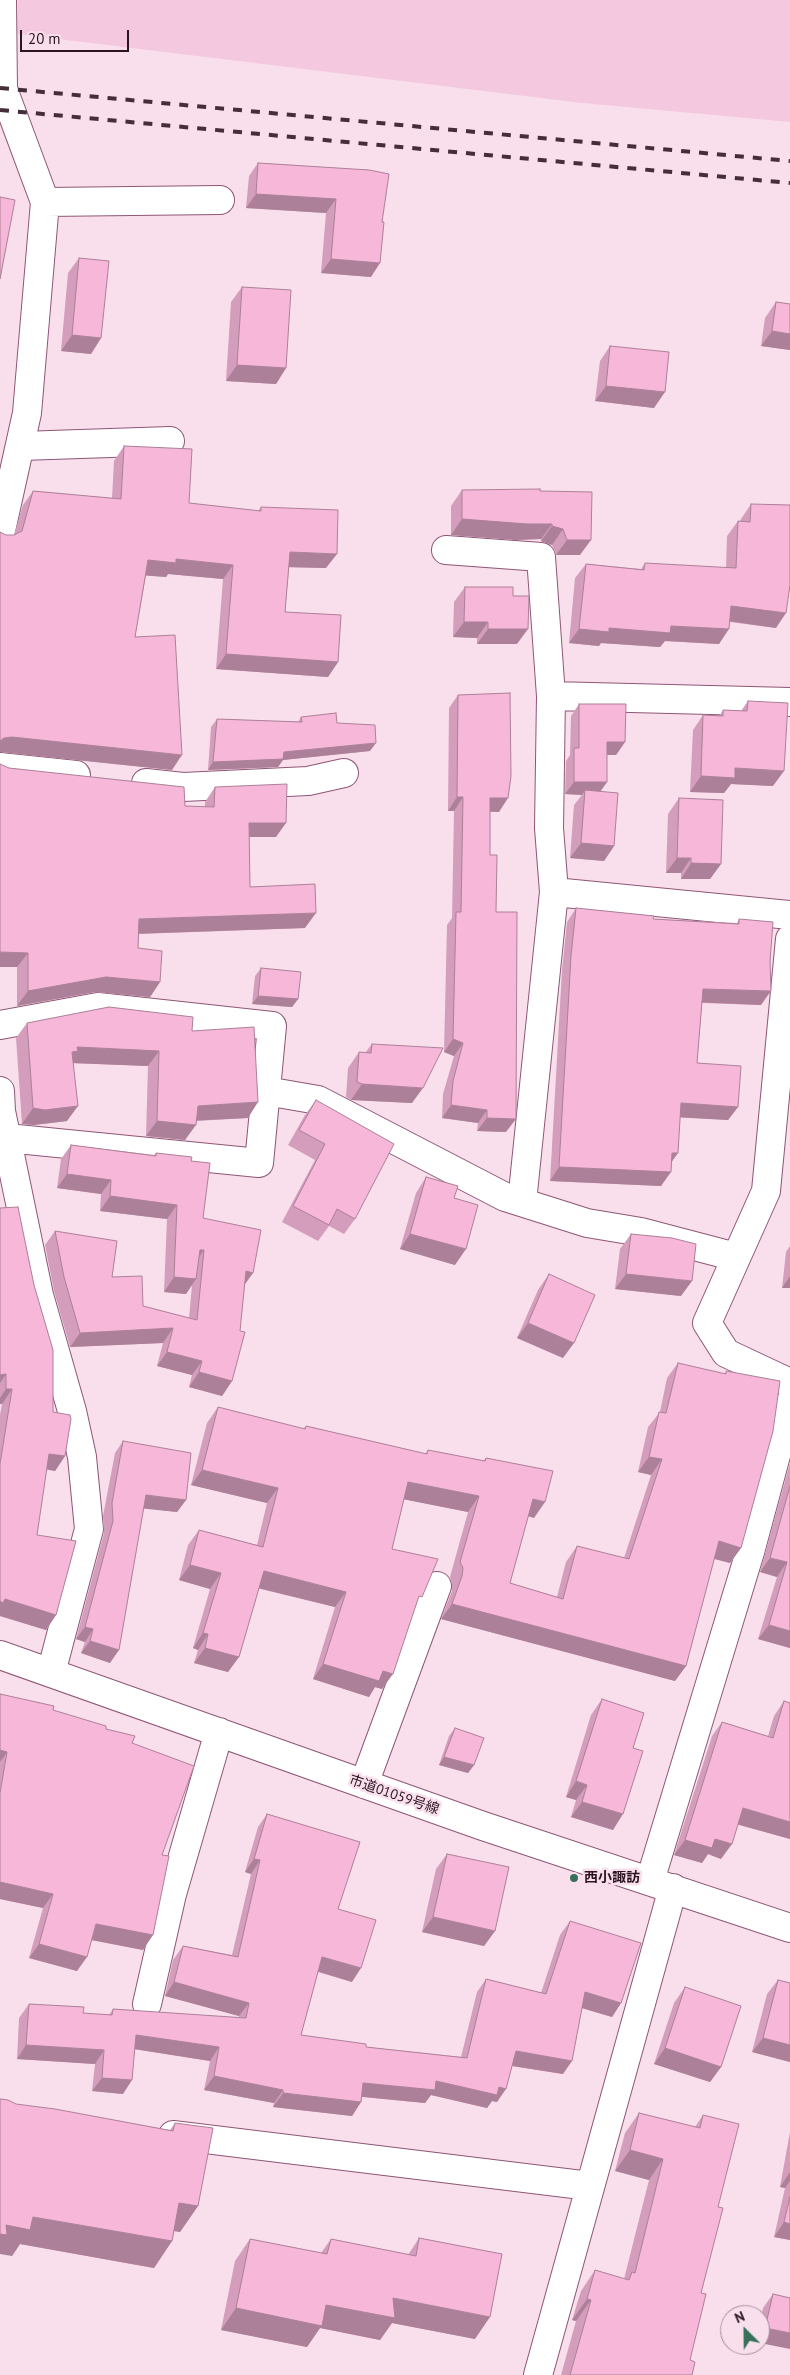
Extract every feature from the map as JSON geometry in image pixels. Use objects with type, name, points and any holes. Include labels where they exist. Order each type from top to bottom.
[{"type":"street","points":[[0,535],[28,413],[45,202],[3,89],[2,0]]},
{"type":"street","points":[[45,202],[220,200]]},
{"type":"street","points":[[21,446],[170,442]]},
{"type":"street","points":[[446,550],[541,557],[551,696],[549,828],[554,892],[522,1202]]},
{"type":"street","points":[[551,696],[790,702]]},
{"type":"street","points":[[0,767],[96,778]]},
{"type":"street","points":[[125,781],[183,788],[308,781],[344,773]]},
{"type":"street","points":[[554,892],[790,915]]},
{"type":"street","points":[[790,939],[766,1191],[707,1323],[726,1353],[790,1383]]},
{"type":"street","points":[[0,1025],[98,1008],[272,1026],[259,1163],[7,1138]]},
{"type":"street","points":[[0,1091],[7,1138],[10,1201],[72,1411],[82,1457],[89,1529],[51,1673]]},
{"type":"street","points":[[266,1091],[318,1100],[506,1197],[587,1223],[641,1232],[736,1257]]},
{"type":"street","points":[[538,2375],[590,2186],[661,1885],[790,1403]]},
{"type":"street","points":[[364,1784],[437,1586]]},
{"type":"street","name":"市道01059号線","points":[[0,1655],[364,1784],[790,1928]]},
{"type":"street","points":[[147,2004],[172,1894],[219,1732]]},
{"type":"street","points":[[150,2133],[590,2186]]},
{"type":"shaded area","points":[[18,0],[790,0],[790,122],[582,103],[17,34]]},
{"type":"building","points":[[258,163],[369,170],[389,174],[382,222],[384,222],[380,263],[331,259],[336,199],[256,194]]},
{"type":"building","points":[[0,197],[15,200],[0,279]]},
{"type":"building","points":[[79,258],[109,261],[101,338],[72,335]]},
{"type":"building","points":[[242,287],[291,290],[286,368],[237,365]]},
{"type":"building","points":[[776,302],[790,304],[790,334],[772,331]]},
{"type":"building","points":[[610,346],[669,352],[665,392],[606,386]]},
{"type":"building","points":[[124,446],[192,449],[189,503],[261,511],[261,507],[338,510],[337,554],[290,552],[285,612],[341,615],[338,662],[226,654],[233,565],[176,559],[176,563],[148,560],[135,637],[175,635],[182,755],[12,737],[4,738],[0,741],[0,532],[6,535],[14,535],[22,531],[33,491],[121,499]]},
{"type":"building","points":[[540,489],[540,491],[592,492],[591,540],[567,540],[563,529],[552,526],[552,524],[462,519],[462,490]]},
{"type":"building","points":[[751,504],[790,505],[790,585],[786,613],[731,606],[729,629],[671,626],[670,633],[609,628],[609,632],[579,629],[586,564],[644,570],[645,563],[736,568],[738,521],[750,522]]},
{"type":"building","points":[[465,587],[513,587],[513,596],[529,596],[528,629],[488,629],[488,622],[464,622]]},
{"type":"building","points":[[510,693],[511,776],[508,798],[490,798],[490,855],[497,855],[496,912],[517,912],[516,1119],[487,1118],[487,1110],[451,1105],[453,1081],[463,1043],[453,1039],[456,912],[461,912],[463,797],[457,797],[458,695]]},
{"type":"building","points":[[748,701],[788,703],[784,771],[735,768],[735,778],[701,776],[703,715],[723,716],[723,710],[747,711]]},
{"type":"building","points":[[579,704],[626,704],[625,742],[607,742],[607,782],[574,782],[574,748],[579,748]]},
{"type":"building","points":[[336,713],[337,723],[375,725],[376,743],[284,752],[283,759],[213,762],[217,719],[302,722],[301,717]]},
{"type":"building","points":[[0,764],[9,768],[184,787],[185,806],[214,807],[215,787],[287,784],[286,823],[249,823],[250,887],[315,884],[316,913],[139,919],[138,948],[162,951],[160,982],[106,977],[28,991],[28,953],[0,952]]},
{"type":"building","points":[[585,790],[618,793],[614,846],[581,843]]},
{"type":"building","points":[[679,798],[723,800],[721,864],[691,863],[691,858],[677,858]]},
{"type":"building","points":[[576,908],[654,916],[653,919],[739,924],[739,919],[773,922],[770,961],[771,991],[703,989],[697,1063],[741,1066],[738,1107],[681,1103],[678,1153],[672,1153],[671,1172],[559,1167],[571,956]]},
{"type":"building","points":[[261,968],[301,972],[298,999],[258,996]]},
{"type":"building","points":[[109,1007],[193,1017],[192,1031],[254,1027],[258,1102],[198,1106],[196,1125],[157,1121],[159,1051],[77,1047],[78,1051],[72,1052],[78,1106],[45,1110],[33,1108],[27,1023]]},
{"type":"building","points":[[372,1044],[443,1048],[423,1088],[362,1084],[357,1082],[359,1052],[371,1053]]},
{"type":"building","points":[[316,1100],[394,1144],[355,1219],[337,1209],[329,1225],[293,1206],[325,1144],[299,1130]]},
{"type":"building","points":[[71,1145],[156,1156],[156,1153],[192,1157],[191,1161],[210,1163],[203,1218],[261,1230],[253,1273],[246,1271],[240,1331],[245,1332],[232,1381],[199,1372],[202,1361],[167,1352],[173,1328],[80,1333],[64,1277],[55,1231],[117,1241],[112,1277],[142,1276],[143,1306],[197,1320],[204,1250],[200,1250],[196,1279],[174,1277],[177,1205],[110,1196],[111,1180],[67,1174]]},
{"type":"building","points":[[426,1177],[458,1186],[454,1198],[478,1205],[466,1249],[410,1234]]},
{"type":"building","points":[[18,1207],[34,1285],[53,1350],[53,1412],[70,1415],[71,1419],[65,1456],[49,1454],[37,1535],[76,1541],[56,1615],[5,1599],[3,1603],[0,1601],[0,1464],[12,1389],[6,1389],[6,1374],[0,1375],[0,1208]]},
{"type":"building","points":[[631,1234],[672,1238],[696,1244],[692,1281],[626,1274]]},
{"type":"building","points":[[549,1274],[595,1295],[574,1343],[528,1323]]},
{"type":"building","points":[[678,1363],[726,1374],[726,1371],[780,1381],[773,1431],[741,1548],[719,1541],[686,1666],[452,1604],[462,1576],[463,1568],[460,1562],[479,1496],[408,1482],[392,1549],[438,1559],[422,1597],[419,1596],[393,1674],[383,1671],[379,1681],[323,1664],[346,1592],[264,1571],[239,1657],[205,1648],[208,1634],[203,1633],[221,1573],[190,1565],[199,1530],[263,1547],[278,1488],[202,1470],[218,1407],[305,1429],[306,1426],[427,1454],[428,1450],[485,1461],[486,1458],[553,1471],[545,1502],[533,1499],[510,1583],[563,1599],[577,1546],[629,1559],[662,1459],[649,1457],[659,1412],[666,1413]]},
{"type":"building","points":[[123,1441],[191,1453],[186,1500],[146,1495],[119,1650],[90,1641],[93,1629],[85,1627],[113,1521],[112,1503]]},
{"type":"building","points":[[790,1486],[790,1631],[769,1625],[787,1562],[770,1558]]},
{"type":"building","points":[[0,1694],[54,1706],[53,1710],[106,1726],[106,1729],[135,1736],[132,1743],[194,1766],[162,1855],[169,1856],[153,1935],[96,1924],[87,1957],[39,1944],[53,1894],[0,1882],[0,1793],[7,1752],[0,1750]]},
{"type":"building","points":[[602,1699],[644,1713],[633,1748],[643,1751],[623,1814],[582,1802],[587,1785],[576,1781]]},
{"type":"building","points":[[784,1701],[790,1703],[790,1822],[743,1808],[732,1844],[715,1839],[712,1848],[685,1840],[722,1722],[773,1738]]},
{"type":"building","points":[[455,1728],[484,1738],[474,1765],[444,1757]]},
{"type":"building","points":[[267,1814],[360,1842],[338,1909],[376,1920],[361,1968],[322,1957],[301,2035],[366,2044],[366,2047],[467,2058],[486,1979],[546,1994],[570,1921],[641,1943],[621,2003],[585,1992],[572,2061],[516,2051],[506,2089],[499,2087],[497,2095],[436,2081],[435,2090],[363,2083],[361,2102],[283,2093],[283,2090],[214,2076],[219,2047],[136,2035],[132,2080],[102,2078],[104,2050],[26,2045],[29,2004],[84,2007],[83,2013],[112,2015],[113,2009],[246,2018],[249,2003],[174,1982],[183,1946],[238,1957],[260,1860],[254,1859]]},
{"type":"building","points":[[447,1854],[509,1867],[495,1931],[433,1917]]},
{"type":"building","points":[[778,1980],[790,1983],[790,2045],[763,2038]]},
{"type":"building","points":[[685,1987],[741,2006],[721,2067],[665,2048]]},
{"type":"building","points":[[0,2099],[16,2104],[55,2109],[173,2131],[175,2123],[213,2128],[198,2206],[179,2203],[172,2241],[33,2217],[30,2230],[6,2225],[7,2235],[0,2234]]},
{"type":"building","points":[[639,2113],[700,2128],[703,2115],[739,2124],[718,2207],[723,2208],[701,2293],[706,2294],[690,2360],[695,2362],[692,2375],[570,2375],[591,2300],[587,2299],[595,2270],[629,2280],[632,2272],[635,2273],[663,2159],[630,2150]]},
{"type":"building","points":[[790,2197],[790,2224],[784,2222]]},
{"type":"building","points":[[419,2238],[502,2254],[490,2317],[393,2298],[395,2318],[326,2305],[322,2326],[236,2308],[250,2239],[327,2254],[331,2239],[416,2256]]},
{"type":"building","points":[[773,2294],[790,2298],[790,2333],[770,2329],[770,2307]]},
{"type":"railway","points":[[0,88],[790,161]]},
{"type":"railway","points":[[0,110],[790,183]]},
{"type":"place","name":"西小諏訪","points":[[574,1878]]}]
